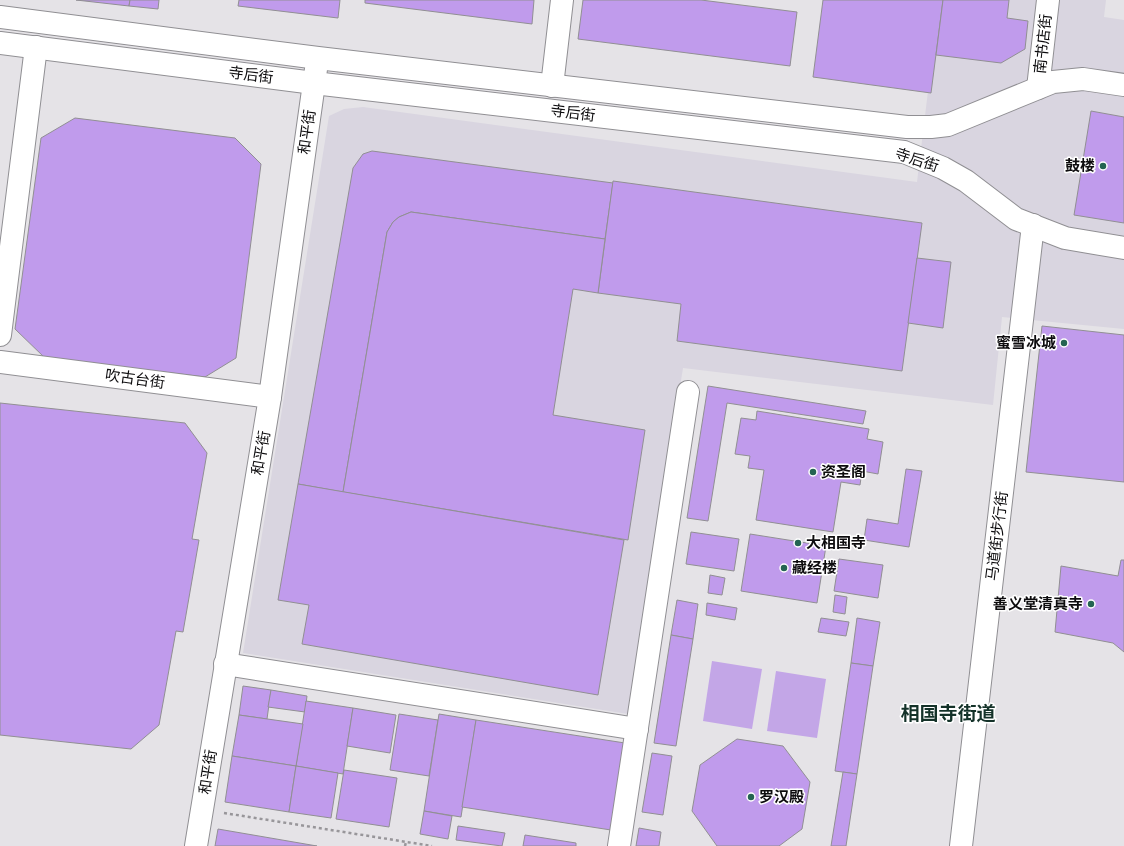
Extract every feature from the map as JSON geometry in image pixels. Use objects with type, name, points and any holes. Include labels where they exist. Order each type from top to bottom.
[{"type":"street","points":[[552,86],[562,0]]},
{"type":"street","name":"南书店街","points":[[1038,88],[1048,0]]},
{"type":"street","name":"寺后街","points":[[0,17],[318,58],[907,127],[948,125],[1053,82],[1083,79],[1124,85]]},
{"type":"street","name":"寺后街","points":[[0,43],[314,83],[904,152],[943,168],[966,181],[1016,219],[1065,238],[1124,248]]},
{"type":"street","points":[[0,335],[36,47]]},
{"type":"street","name":"和平街","points":[[196,846],[270,397],[318,58]]},
{"type":"street","name":"马道街步行街","points":[[961,846],[1033,225]]},
{"type":"street","name":"吹古台街","points":[[0,362],[270,397]]},
{"type":"street","points":[[619,846],[688,392]]},
{"type":"street","points":[[226,664],[637,730]]},
{"type":"path","points":[[202,810],[432,846]]},
{"type":"path","points":[[405,846],[406,842]]},
{"type":"shaded area","points":[[939,0],[1106,0],[1104,17],[1124,20],[1124,329],[1002,317],[993,405],[683,368],[628,714],[243,653],[329,116],[344,109],[363,107],[917,182]]},
{"type":"shaded area","points":[[712,661],[762,669],[752,729],[703,721]]},
{"type":"shaded area","points":[[776,671],[826,679],[817,738],[767,731]]},
{"type":"building","points":[[76,0],[130,0],[129,6]]},
{"type":"building","points":[[130,0],[159,0],[158,9],[129,6]]},
{"type":"building","points":[[239,0],[340,0],[338,18],[238,6]]},
{"type":"building","points":[[365,0],[534,0],[532,24],[365,3]]},
{"type":"building","points":[[583,0],[701,0],[797,12],[790,66],[578,39]]},
{"type":"building","points":[[823,0],[943,0],[931,93],[813,77]]},
{"type":"building","points":[[943,0],[1009,0],[1007,18],[1028,21],[1025,49],[1001,63],[936,55]]},
{"type":"building","name":"鼓楼","points":[[1091,111],[1124,117],[1124,223],[1074,215]]},
{"type":"building","points":[[75,118],[235,138],[261,164],[236,358],[205,377],[45,358],[15,329],[41,138]]},
{"type":"building","points":[[372,151],[613,183],[605,239],[411,212],[399,217],[393,222],[387,232],[343,492],[298,484],[353,168],[363,154]]},
{"type":"building","points":[[613,181],[922,223],[902,371],[677,341],[681,304],[598,293]]},
{"type":"building","points":[[411,212],[605,239],[598,293],[573,289],[553,415],[645,430],[628,540],[343,492],[387,232],[393,222],[399,217]]},
{"type":"building","points":[[917,258],[951,262],[943,328],[908,323]]},
{"type":"building","points":[[1042,326],[1124,335],[1124,482],[1026,472]]},
{"type":"building","points":[[708,386],[866,411],[863,424],[727,403],[708,521],[687,518]]},
{"type":"building","points":[[0,403],[185,423],[207,453],[192,539],[199,540],[183,632],[176,631],[159,725],[131,749],[0,735]]},
{"type":"building","name":"资圣阁","points":[[757,411],[869,429],[867,439],[883,442],[878,474],[862,471],[860,485],[841,482],[833,532],[756,520],[764,470],[748,468],[750,456],[735,454],[741,418],[756,420]]},
{"type":"building","points":[[906,469],[922,471],[909,547],[864,540],[867,519],[898,524]]},
{"type":"building","points":[[298,484],[624,540],[598,695],[302,644],[309,605],[278,600]]},
{"type":"building","points":[[691,532],[739,539],[734,571],[686,564]]},
{"type":"building","name":"藏经楼","points":[[750,534],[826,546],[817,603],[741,591]]},
{"type":"building","points":[[839,559],[883,565],[878,598],[834,591]]},
{"type":"building","name":"善义堂清真寺","points":[[1121,560],[1124,560],[1124,652],[1113,643],[1055,632],[1061,566],[1118,576]]},
{"type":"building","points":[[710,575],[725,578],[722,595],[708,593]]},
{"type":"building","points":[[835,595],[847,597],[845,614],[833,612]]},
{"type":"building","points":[[677,600],[698,604],[693,639],[671,635]]},
{"type":"building","points":[[707,603],[737,608],[735,620],[706,615]]},
{"type":"building","points":[[821,618],[849,622],[846,636],[818,632]]},
{"type":"building","points":[[857,618],[880,622],[873,666],[851,663]]},
{"type":"building","points":[[671,635],[693,639],[676,746],[654,743]]},
{"type":"building","points":[[851,663],[873,666],[857,774],[835,771]]},
{"type":"building","points":[[243,686],[271,690],[267,719],[239,715]]},
{"type":"building","points":[[271,690],[307,696],[305,712],[268,707]]},
{"type":"building","points":[[306,701],[353,708],[343,774],[296,766]]},
{"type":"building","points":[[353,708],[396,715],[390,753],[347,746]]},
{"type":"building","points":[[399,714],[438,720],[429,776],[390,770]]},
{"type":"building","points":[[439,714],[476,720],[461,817],[424,811]]},
{"type":"building","points":[[239,715],[303,724],[296,766],[232,756]]},
{"type":"building","points":[[476,720],[625,743],[611,830],[462,807]]},
{"type":"building","name":"罗汉殿","points":[[737,739],[783,746],[810,782],[802,829],[779,846],[717,846],[692,811],[700,765]]},
{"type":"building","points":[[652,753],[672,756],[663,815],[642,812]]},
{"type":"building","points":[[232,756],[296,766],[289,812],[225,802]]},
{"type":"building","points":[[296,766],[338,773],[331,818],[289,812]]},
{"type":"building","points":[[344,770],[397,778],[389,827],[336,819]]},
{"type":"building","points":[[843,772],[857,774],[846,846],[831,846]]},
{"type":"building","points":[[424,811],[452,816],[448,839],[420,834]]},
{"type":"building","points":[[458,826],[505,833],[502,846],[456,840]]},
{"type":"building","points":[[639,828],[661,832],[659,846],[636,846]]},
{"type":"building","points":[[218,829],[317,846],[215,846]]},
{"type":"building","points":[[525,835],[576,843],[576,846],[523,846]]},
{"type":"place","name":"鼓楼","points":[[1103,166]]},
{"type":"place","name":"蜜雪冰城","points":[[1064,343]]},
{"type":"place","name":"资圣阁","points":[[813,472]]},
{"type":"place","name":"大相国寺","points":[[798,543]]},
{"type":"place","name":"藏经楼","points":[[784,568]]},
{"type":"place","name":"善义堂清真寺","points":[[1091,604]]},
{"type":"place","name":"罗汉殿","points":[[751,797]]},
{"type":"district","name":"相国寺街道","points":[[948,713]]}]
